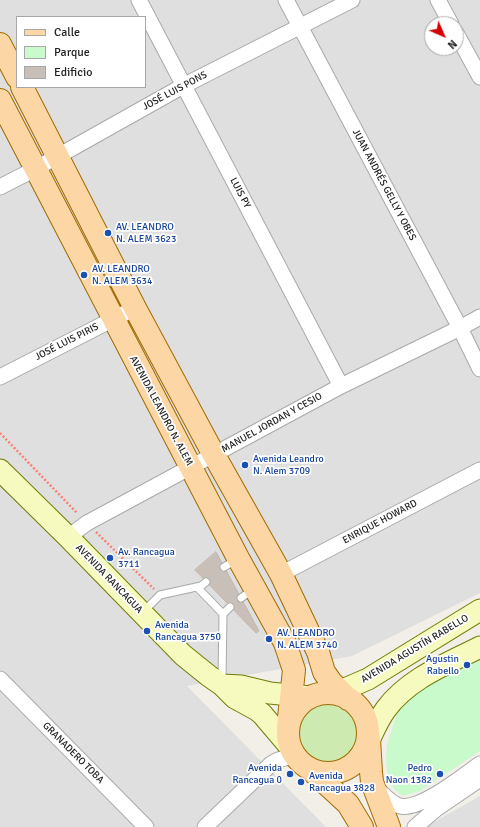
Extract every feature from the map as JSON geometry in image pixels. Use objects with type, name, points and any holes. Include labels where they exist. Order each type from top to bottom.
[{"type":"main road","points":[[0,44],[16,75]]},
{"type":"main road","points":[[23,88],[135,308],[214,455],[281,574],[318,652],[324,672],[331,682],[323,695],[355,704],[365,717],[370,772],[389,827]]},
{"type":"main road","name":"AVENIDA LEANDRO N. ALEM","points":[[0,100],[190,467],[231,563],[248,593],[285,643],[291,657],[294,670],[323,695],[296,750]]},
{"type":"main road","name":"AVENIDA RANCAGUA","points":[[3,478],[68,537],[196,666],[222,684],[235,698],[262,714],[348,804],[362,827]]},
{"type":"main road","name":"AVENIDA AGUSTÍN RABELLO","points":[[323,695],[355,685],[368,679],[480,610]]},
{"type":"main road","points":[[296,750],[326,774],[342,771],[355,762],[380,718],[401,692],[426,674],[480,647]]},
{"type":"main road","name":"AVENIDA RANCAGUA","points":[[222,684],[241,686],[260,692],[323,695]]},
{"type":"street","name":"LUIS PY","points":[[139,0],[341,386]]},
{"type":"street","name":"JUAN ANDRÉS GELLY Y OBES","points":[[286,0],[460,328],[480,370]]},
{"type":"street","name":"JOSÉ LUIS PONS","points":[[0,187],[183,86],[352,0]]},
{"type":"street","points":[[438,0],[447,16]]},
{"type":"street","points":[[464,48],[480,77]]},
{"type":"street","name":"JOSÉ LUIS PIRIS","points":[[0,377],[135,308]]},
{"type":"street","name":"MANUEL JORDAN Y CESIO","points":[[68,537],[87,523],[341,386],[480,317]]},
{"type":"street","name":"ENRIQUE HOWARD","points":[[281,574],[480,470]]},
{"type":"street","name":"GRANADERO TOBA","points":[[0,679],[146,827]]},
{"type":"street","points":[[205,827],[271,764],[296,750]]},
{"type":"street","points":[[374,786],[395,804],[414,806],[480,764]]},
{"type":"street","points":[[415,827],[436,809],[480,779]]},
{"type":"lane","points":[[142,613],[160,595],[197,587],[206,582]]},
{"type":"lane","points":[[197,587],[223,614]]},
{"type":"lane","points":[[222,684],[223,614],[230,607]]},
{"type":"shaded area","points":[[0,0],[480,0],[480,593],[352,656],[187,686],[326,827],[0,827]]},
{"type":"shaded area","points":[[480,796],[480,827],[425,827]]},
{"type":"green space","points":[[480,656],[480,751],[420,791],[403,796],[395,790],[388,777],[386,761],[387,744],[396,716],[406,699]]},
{"type":"green space","points":[[328,704],[344,709],[352,717],[357,733],[352,749],[344,757],[328,762],[312,757],[304,749],[299,733],[304,717],[312,709]]},
{"type":"building","points":[[216,552],[259,631],[256,633],[195,570]]},
{"type":"place","name":"AV. LEANDRO N. ALEM 3623","points":[[108,233]]},
{"type":"place","name":"AV. LEANDRO N. ALEM 3634","points":[[84,275]]},
{"type":"place","name":"Avenida Leandro N. Alem 3709","points":[[245,465]]},
{"type":"place","name":"Av. Rancagua 3711","points":[[110,558]]},
{"type":"place","name":"Avenida Rancagua 3750","points":[[147,631]]},
{"type":"place","name":"AV. LEANDRO N. ALEM 3740","points":[[269,639]]},
{"type":"place","name":"Agustin Rabello","points":[[467,665]]},
{"type":"place","name":"Avenida Rancagua 0","points":[[290,774]]},
{"type":"place","name":"Pedro Naon 1382","points":[[440,774]]},
{"type":"place","name":"Avenida Rancagua 3828","points":[[301,782]]}]
